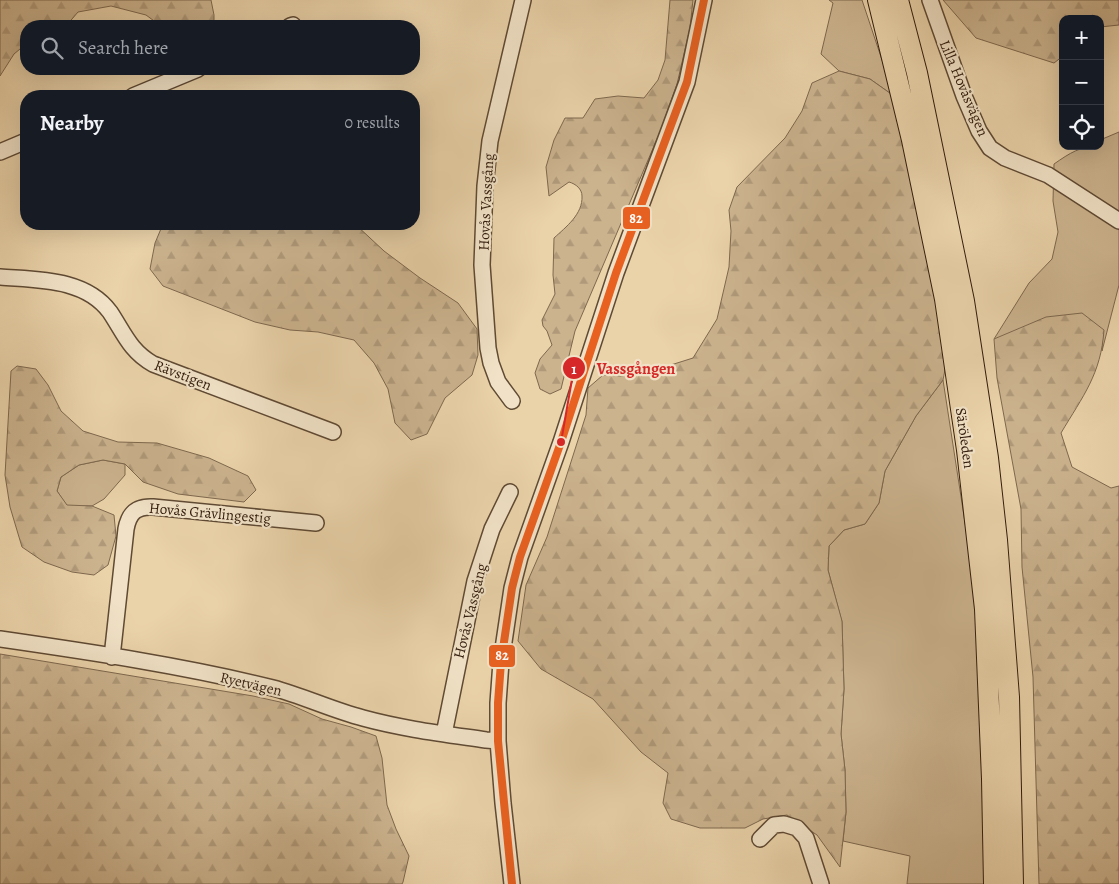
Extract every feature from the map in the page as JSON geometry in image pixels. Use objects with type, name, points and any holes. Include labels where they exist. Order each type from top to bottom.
[{"type":"main road","name":"Säröleden","points":[[878,0],[912,140],[945,299],[968,459],[985,608],[992,769],[994,884]]},
{"type":"main road","name":"Säröleden","points":[[898,0],[917,73],[964,301],[988,458],[997,540],[1008,697],[1013,884]]},
{"type":"street","name":"Hovås Vassgång","points":[[512,401],[494,374],[488,348],[482,265],[485,186],[490,141],[523,0]]},
{"type":"street","points":[[512,884],[498,741],[498,703],[506,618],[520,557],[561,442],[616,273],[680,100],[695,50],[704,0]]},
{"type":"street","name":"Lilla Hovåsvägen","points":[[930,0],[964,96],[979,131],[990,148],[1005,158],[1048,175],[1119,220]]},
{"type":"street","points":[[147,90],[184,75]]},
{"type":"street","points":[[0,152],[20,144]]},
{"type":"street","name":"Rävstigen","points":[[0,277],[42,280],[72,285],[92,295],[106,308],[131,346],[142,358],[161,367],[334,432]]},
{"type":"street","name":"Hovås Vassgång","points":[[444,734],[475,581],[492,529],[510,492]]},
{"type":"street","name":"Hovås Grävlingestig","points":[[112,656],[126,529],[128,519],[134,510],[142,506],[316,523]]},
{"type":"street","name":"Ryetvägen","points":[[0,639],[112,656],[228,678],[274,689],[362,718],[409,729],[498,741]]},
{"type":"street","points":[[760,839],[774,825],[784,824],[797,828],[806,838],[821,884]]},
{"type":"green space","points":[[0,0],[211,0],[214,20],[153,20],[146,15],[111,6],[78,12],[71,20],[20,20],[20,49],[14,54],[0,76]]},
{"type":"green space","points":[[670,0],[693,0],[690,28],[677,84],[660,132],[575,331],[561,389],[550,394],[540,389],[535,373],[540,359],[552,345],[542,320],[555,294],[553,275],[554,238],[577,214],[582,203],[581,191],[569,182],[549,196],[546,167],[554,140],[565,118],[583,118],[595,99],[618,96],[644,98],[658,80],[665,60]]},
{"type":"green space","points":[[829,0],[862,0],[894,96],[870,79],[839,71],[821,54],[833,3]]},
{"type":"green space","points":[[943,0],[1119,0],[1119,25],[1104,27],[1104,15],[1059,15],[1059,59],[1054,63],[976,38]]},
{"type":"green space","points":[[839,71],[870,79],[894,96],[947,359],[943,380],[916,416],[885,471],[879,503],[865,524],[844,530],[829,546],[828,570],[842,621],[844,689],[841,734],[845,770],[846,812],[840,867],[817,835],[787,815],[763,819],[745,828],[700,828],[671,819],[663,803],[668,773],[641,752],[593,699],[541,669],[518,641],[526,585],[547,537],[586,415],[588,388],[603,375],[622,376],[693,358],[717,319],[729,267],[731,231],[729,210],[737,187],[785,138],[802,111],[812,83]]},
{"type":"green space","points":[[1119,132],[1119,285],[1102,351],[1103,330],[994,339],[1029,283],[1052,259],[1058,232],[1053,201],[1054,164],[1079,150],[1104,150],[1104,138]]},
{"type":"green space","points":[[160,230],[361,230],[384,251],[458,303],[477,329],[478,355],[472,375],[445,398],[427,434],[411,440],[395,423],[388,389],[374,363],[354,340],[318,332],[290,330],[255,322],[163,286],[150,269],[155,243]]},
{"type":"green space","points":[[1082,313],[1104,330],[1102,346],[1090,384],[1061,433],[1072,467],[1111,488],[1119,486],[1119,884],[1039,884],[1033,677],[1022,567],[1021,509],[997,378],[994,339],[1046,317]]},
{"type":"green space","points":[[17,366],[36,369],[48,385],[61,411],[83,431],[118,442],[157,443],[209,458],[248,476],[256,490],[244,502],[178,494],[143,482],[125,464],[103,460],[79,465],[61,477],[57,491],[67,505],[92,506],[114,515],[116,536],[108,565],[94,575],[72,572],[44,562],[22,547],[10,507],[5,475],[11,371]]},
{"type":"green space","points":[[943,380],[976,594],[990,884],[907,884],[910,856],[843,841],[846,812],[845,770],[841,734],[844,689],[842,622],[828,570],[829,546],[844,530],[865,524],[879,503],[885,471],[916,416]]},
{"type":"green space","points":[[103,460],[125,464],[125,475],[104,499],[92,506],[67,506],[57,491],[61,477],[79,465]]},
{"type":"green space","points":[[0,654],[253,696],[289,704],[322,719],[376,736],[382,758],[387,805],[409,856],[402,884],[0,884]]},
{"type":"transit line","name":"82","points":[[512,884],[498,741],[501,662],[512,588],[520,557],[561,442],[616,273],[687,82],[704,0]]},
{"type":"place","name":"Vassgången","points":[[561,442]]}]
